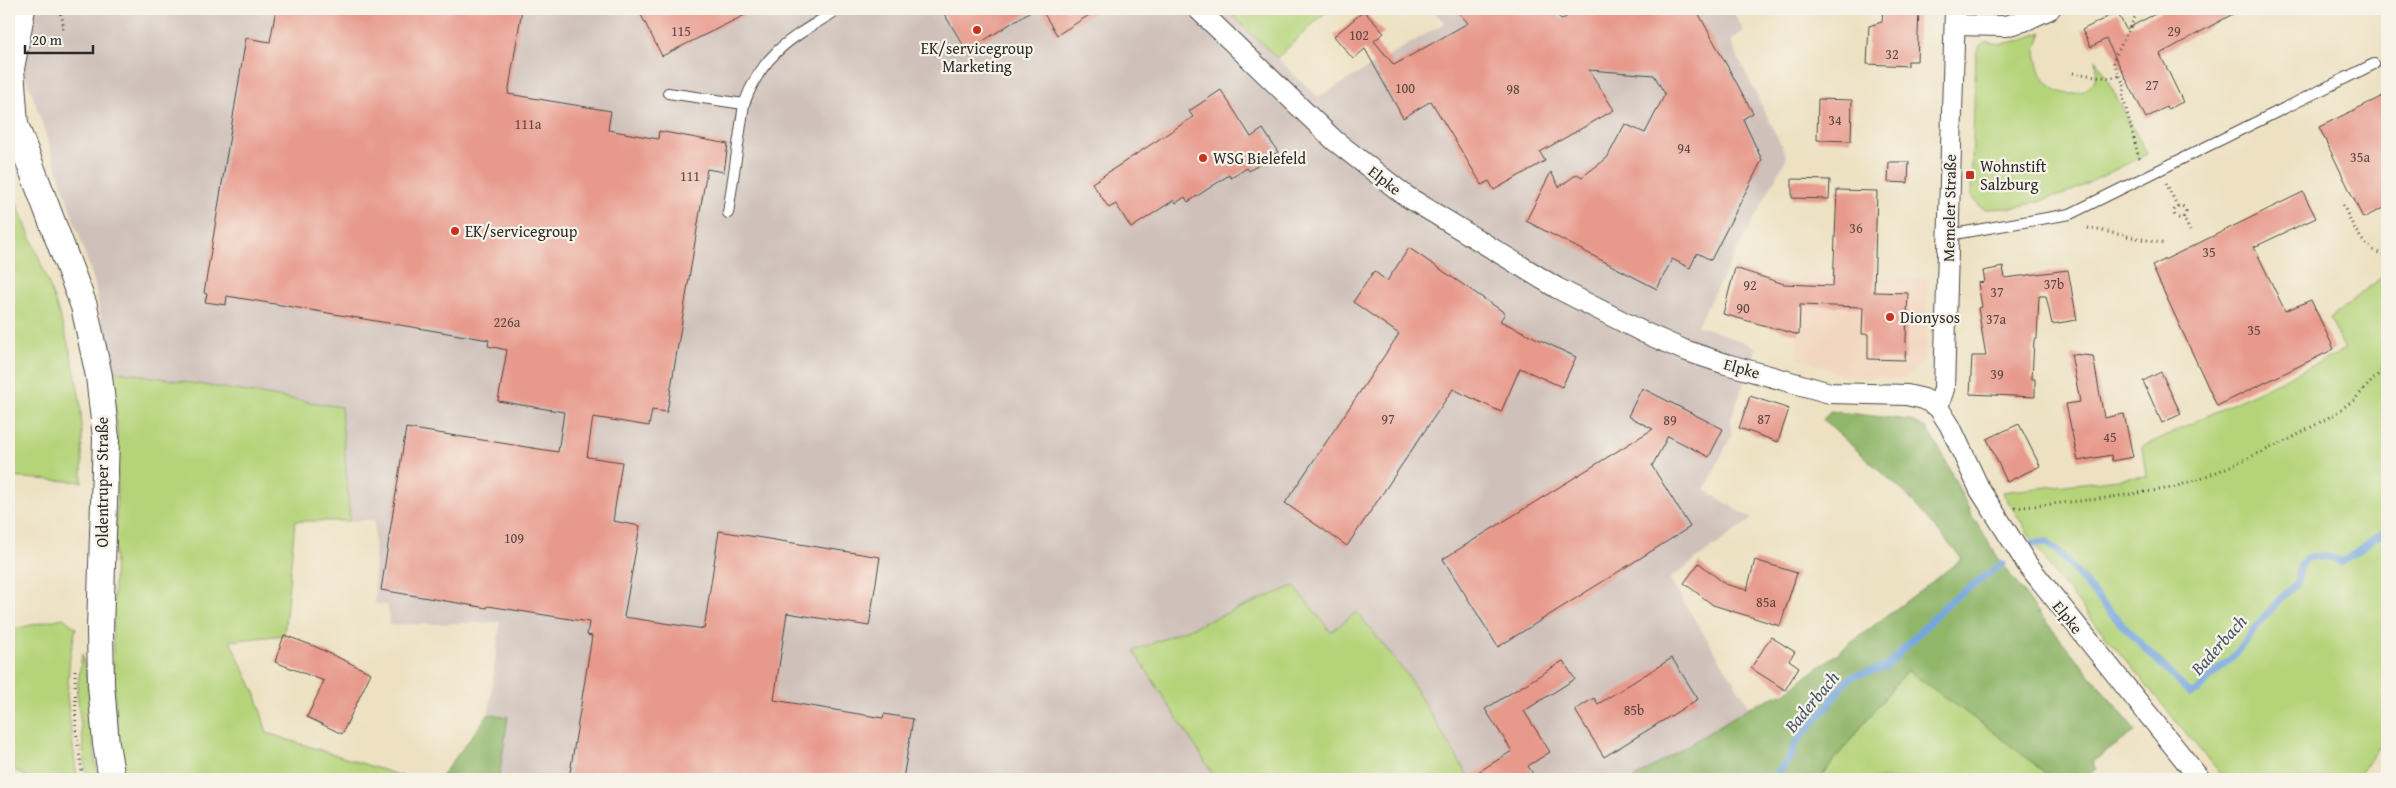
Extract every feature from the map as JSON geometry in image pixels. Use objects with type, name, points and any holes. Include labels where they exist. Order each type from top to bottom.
[{"type":"street","points":[[18,134],[14,69],[25,9]]},
{"type":"street","name":"Elpke","points":[[1198,9],[1334,140],[1406,196],[1557,288],[1650,335],[1684,350],[1726,364],[1830,393],[1907,396],[1924,399],[1938,407],[1950,426],[1992,511],[2027,564],[2056,603],[2200,779]]},
{"type":"street","points":[[1955,17],[2005,26],[2024,21],[2050,9]]},
{"type":"street","name":"Memeler Straße","points":[[1938,407],[1944,389],[1955,17]]},
{"type":"street","name":"Oldentruper Straße","points":[[9,109],[84,306],[99,376],[106,438],[100,630],[101,684],[106,744],[112,779]]},
{"type":"lane","points":[[728,213],[744,104],[750,87],[773,54],[789,40],[839,9]]},
{"type":"lane","points":[[1948,235],[2070,214],[2374,64]]},
{"type":"lane","points":[[668,92],[744,104]]},
{"type":"path","points":[[59,9],[63,21],[63,32]]},
{"type":"path","points":[[2132,9],[2136,15],[2113,61],[2125,87],[2122,97],[2144,178]]},
{"type":"path","points":[[2073,74],[2110,78],[2119,76]]},
{"type":"path","points":[[2159,170],[2178,207],[2182,207],[2186,211],[2183,217]]},
{"type":"path","points":[[2343,205],[2356,232],[2368,246],[2387,255]]},
{"type":"path","points":[[2178,207],[2175,209],[2175,215],[2179,218],[2183,217]]},
{"type":"path","points":[[2183,217],[2190,231]]},
{"type":"path","points":[[2088,228],[2166,244]]},
{"type":"path","points":[[1992,511],[2106,498],[2172,488],[2217,472],[2290,438],[2333,415],[2354,400],[2387,365]]},
{"type":"path","points":[[76,664],[73,679],[83,779]]},
{"type":"shaded area","points":[[9,9],[1226,9],[1318,97],[1445,23],[1432,9],[1731,9],[1744,31],[1730,41],[1787,157],[1697,325],[1757,347],[1731,418],[1731,436],[1705,490],[1752,519],[1669,579],[1750,707],[1633,779],[1470,779],[1407,675],[1357,612],[1331,632],[1134,651],[1216,779],[499,779],[508,717],[489,714],[500,622],[389,625],[388,605],[375,604],[374,520],[350,521],[341,407],[110,370],[95,284],[32,93],[9,39]]},
{"type":"shaded area","points":[[1801,274],[1928,279],[1926,349],[1922,362],[1915,372],[1903,379],[1842,376],[1807,360],[1797,358]]},
{"type":"green space","points":[[1226,9],[1329,9],[1277,58]]},
{"type":"green space","points":[[2042,32],[2036,52],[2044,79],[2053,88],[2063,93],[2074,94],[2084,91],[2092,84],[2096,73],[2096,59],[2147,154],[2068,193],[2010,208],[1986,209],[1979,206],[1971,194],[1976,53],[1980,46],[1986,42],[2000,44],[2022,40]]},
{"type":"green space","points":[[9,185],[50,288],[74,367],[81,416],[82,482],[9,477]]},
{"type":"green space","points":[[2387,273],[2387,737],[2356,779],[2224,779],[2056,576],[2002,492],[2146,476],[2142,447],[2345,350],[2330,318]]},
{"type":"green space","points":[[110,370],[341,407],[350,521],[295,521],[284,635],[230,641],[256,695],[267,733],[411,779],[125,779],[119,747],[114,682],[113,616],[118,444]]},
{"type":"green space","points":[[1830,411],[1909,420],[1926,428],[1942,453],[1972,516],[2002,564],[2038,612],[2136,731],[2092,762],[2096,769],[2082,779],[2053,779],[1996,734],[1907,670],[1819,779],[1633,779],[1750,707],[1786,692],[1962,559],[1906,494],[1823,420]]},
{"type":"green space","points":[[1294,586],[1331,632],[1357,612],[1407,675],[1470,779],[1216,779],[1134,651]]},
{"type":"green space","points":[[63,618],[76,628],[70,655],[67,696],[77,779],[29,779],[9,766],[9,630]]},
{"type":"green space","points":[[82,654],[88,685],[98,779],[87,779],[77,692]]},
{"type":"green space","points":[[1907,670],[1996,734],[2053,779],[1819,779]]},
{"type":"green space","points":[[489,714],[508,717],[499,779],[439,779]]},
{"type":"building","name":"EK/servicegroup","points":[[276,9],[522,9],[508,94],[611,111],[608,130],[658,139],[659,131],[728,144],[724,172],[707,169],[667,412],[652,410],[649,426],[593,417],[587,457],[622,462],[613,521],[640,526],[624,617],[704,629],[719,531],[880,557],[869,626],[787,613],[774,700],[883,718],[884,714],[913,719],[903,779],[569,779],[592,636],[587,635],[589,622],[488,606],[487,608],[381,590],[406,428],[558,452],[564,412],[498,401],[507,350],[488,346],[489,340],[227,296],[226,305],[205,302],[207,294],[204,293],[246,38],[270,42]]},
{"type":"building","points":[[638,9],[757,9],[662,56]]},
{"type":"building","name":"EK/servicegroup Marketing","points":[[941,9],[1034,9],[967,51]]},
{"type":"building","name":"EK/servicegroup Marketing","points":[[1041,9],[1099,9],[1057,35]]},
{"type":"building","points":[[1455,9],[1554,9],[1561,20],[1579,9],[1696,9],[1753,113],[1743,119],[1762,160],[1711,260],[1697,253],[1690,268],[1672,259],[1657,289],[1526,221],[1551,172],[1559,187],[1577,174],[1582,177],[1607,158],[1625,124],[1645,133],[1665,94],[1654,75],[1589,70],[1614,110],[1540,152],[1545,161],[1494,190],[1489,181],[1482,185],[1431,101],[1403,118],[1365,49],[1353,59],[1334,36],[1364,11],[1384,33],[1374,41],[1394,65],[1468,23]]},
{"type":"building","points":[[1883,9],[1919,9],[1917,61],[1908,61],[1908,66],[1867,64],[1869,26],[1882,22]]},
{"type":"building","points":[[2165,9],[2242,9],[2160,54],[2183,102],[2168,109],[2166,107],[2146,118],[2106,39],[2091,47],[2082,30],[2117,12],[2126,29]]},
{"type":"building","name":"WSG Bielefeld","points":[[1221,90],[1251,137],[1263,129],[1278,152],[1249,171],[1247,168],[1231,178],[1229,175],[1188,202],[1185,197],[1176,203],[1174,200],[1131,228],[1116,204],[1109,208],[1092,183],[1193,117],[1189,111]]},
{"type":"building","points":[[2387,94],[2387,206],[2363,218],[2319,127]]},
{"type":"building","points":[[1818,99],[1852,100],[1851,141],[1817,140]]},
{"type":"building","points":[[1889,162],[1909,162],[1908,183],[1888,182]]},
{"type":"building","points":[[1792,179],[1830,180],[1829,199],[1792,198]]},
{"type":"building","points":[[1837,190],[1877,191],[1874,292],[1908,293],[1905,360],[1868,359],[1868,334],[1862,334],[1863,307],[1800,305],[1799,335],[1723,314],[1735,268],[1784,284],[1833,286]]},
{"type":"building","points":[[2303,192],[2316,218],[2254,247],[2285,311],[2311,300],[2334,349],[2217,406],[2152,266]]},
{"type":"building","points":[[1409,248],[1505,313],[1500,321],[1576,357],[1562,387],[1520,368],[1501,412],[1453,389],[1347,546],[1285,503],[1399,334],[1353,302],[1374,271],[1387,281]]},
{"type":"building","points":[[2003,267],[2005,278],[2068,270],[2077,320],[2052,324],[2046,296],[2039,296],[2037,339],[2034,340],[2032,379],[2035,379],[2035,397],[1970,394],[1972,356],[1986,356],[1978,308],[1982,307],[1978,283],[1985,282],[1983,271]]},
{"type":"building","points":[[2071,354],[2093,356],[2104,418],[2124,414],[2133,457],[2112,461],[2111,455],[2078,461],[2066,404],[2080,402]]},
{"type":"building","points":[[2161,372],[2181,414],[2162,423],[2143,381]]},
{"type":"building","points":[[1642,388],[1723,429],[1709,457],[1668,436],[1652,466],[1690,527],[1498,647],[1443,559],[1653,429],[1628,416]]},
{"type":"building","points":[[1750,396],[1789,409],[1778,442],[1739,428]]},
{"type":"building","points":[[2019,424],[2040,466],[2007,482],[1987,439]]},
{"type":"building","points":[[1755,560],[1797,573],[1780,626],[1713,605],[1684,583],[1699,563],[1725,584],[1747,590]]},
{"type":"building","points":[[284,635],[314,646],[371,673],[342,734],[307,717],[324,681],[275,662]]},
{"type":"building","points":[[1771,637],[1795,652],[1789,660],[1799,667],[1785,690],[1751,668]]},
{"type":"building","points":[[1672,658],[1698,699],[1604,757],[1575,710],[1594,698],[1598,704]]},
{"type":"building","points":[[1563,661],[1575,679],[1524,711],[1550,752],[1528,766],[1536,779],[1467,779],[1512,751],[1485,709]]},
{"type":"waterway","name":"Baderbach","points":[[2033,543],[2046,542],[2058,551],[2110,612],[2190,694],[2198,691],[2213,674],[2234,656],[2263,618],[2298,581],[2300,567],[2306,558],[2325,556],[2341,563],[2387,530]]},
{"type":"waterway","name":"Baderbach","points":[[1773,779],[1792,755],[1794,745],[1831,702],[1844,683],[1853,676],[1886,667],[1949,602],[2002,564]]},
{"type":"place","name":"EK/servicegroup Marketing","points":[[977,30]]},
{"type":"place","name":"WSG Bielefeld","points":[[1203,158]]},
{"type":"place","name":"Wohnstift Salzburg","points":[[1970,175]]},
{"type":"place","name":"EK/servicegroup","points":[[455,231]]},
{"type":"place","name":"Dionysos","points":[[1890,317]]}]
